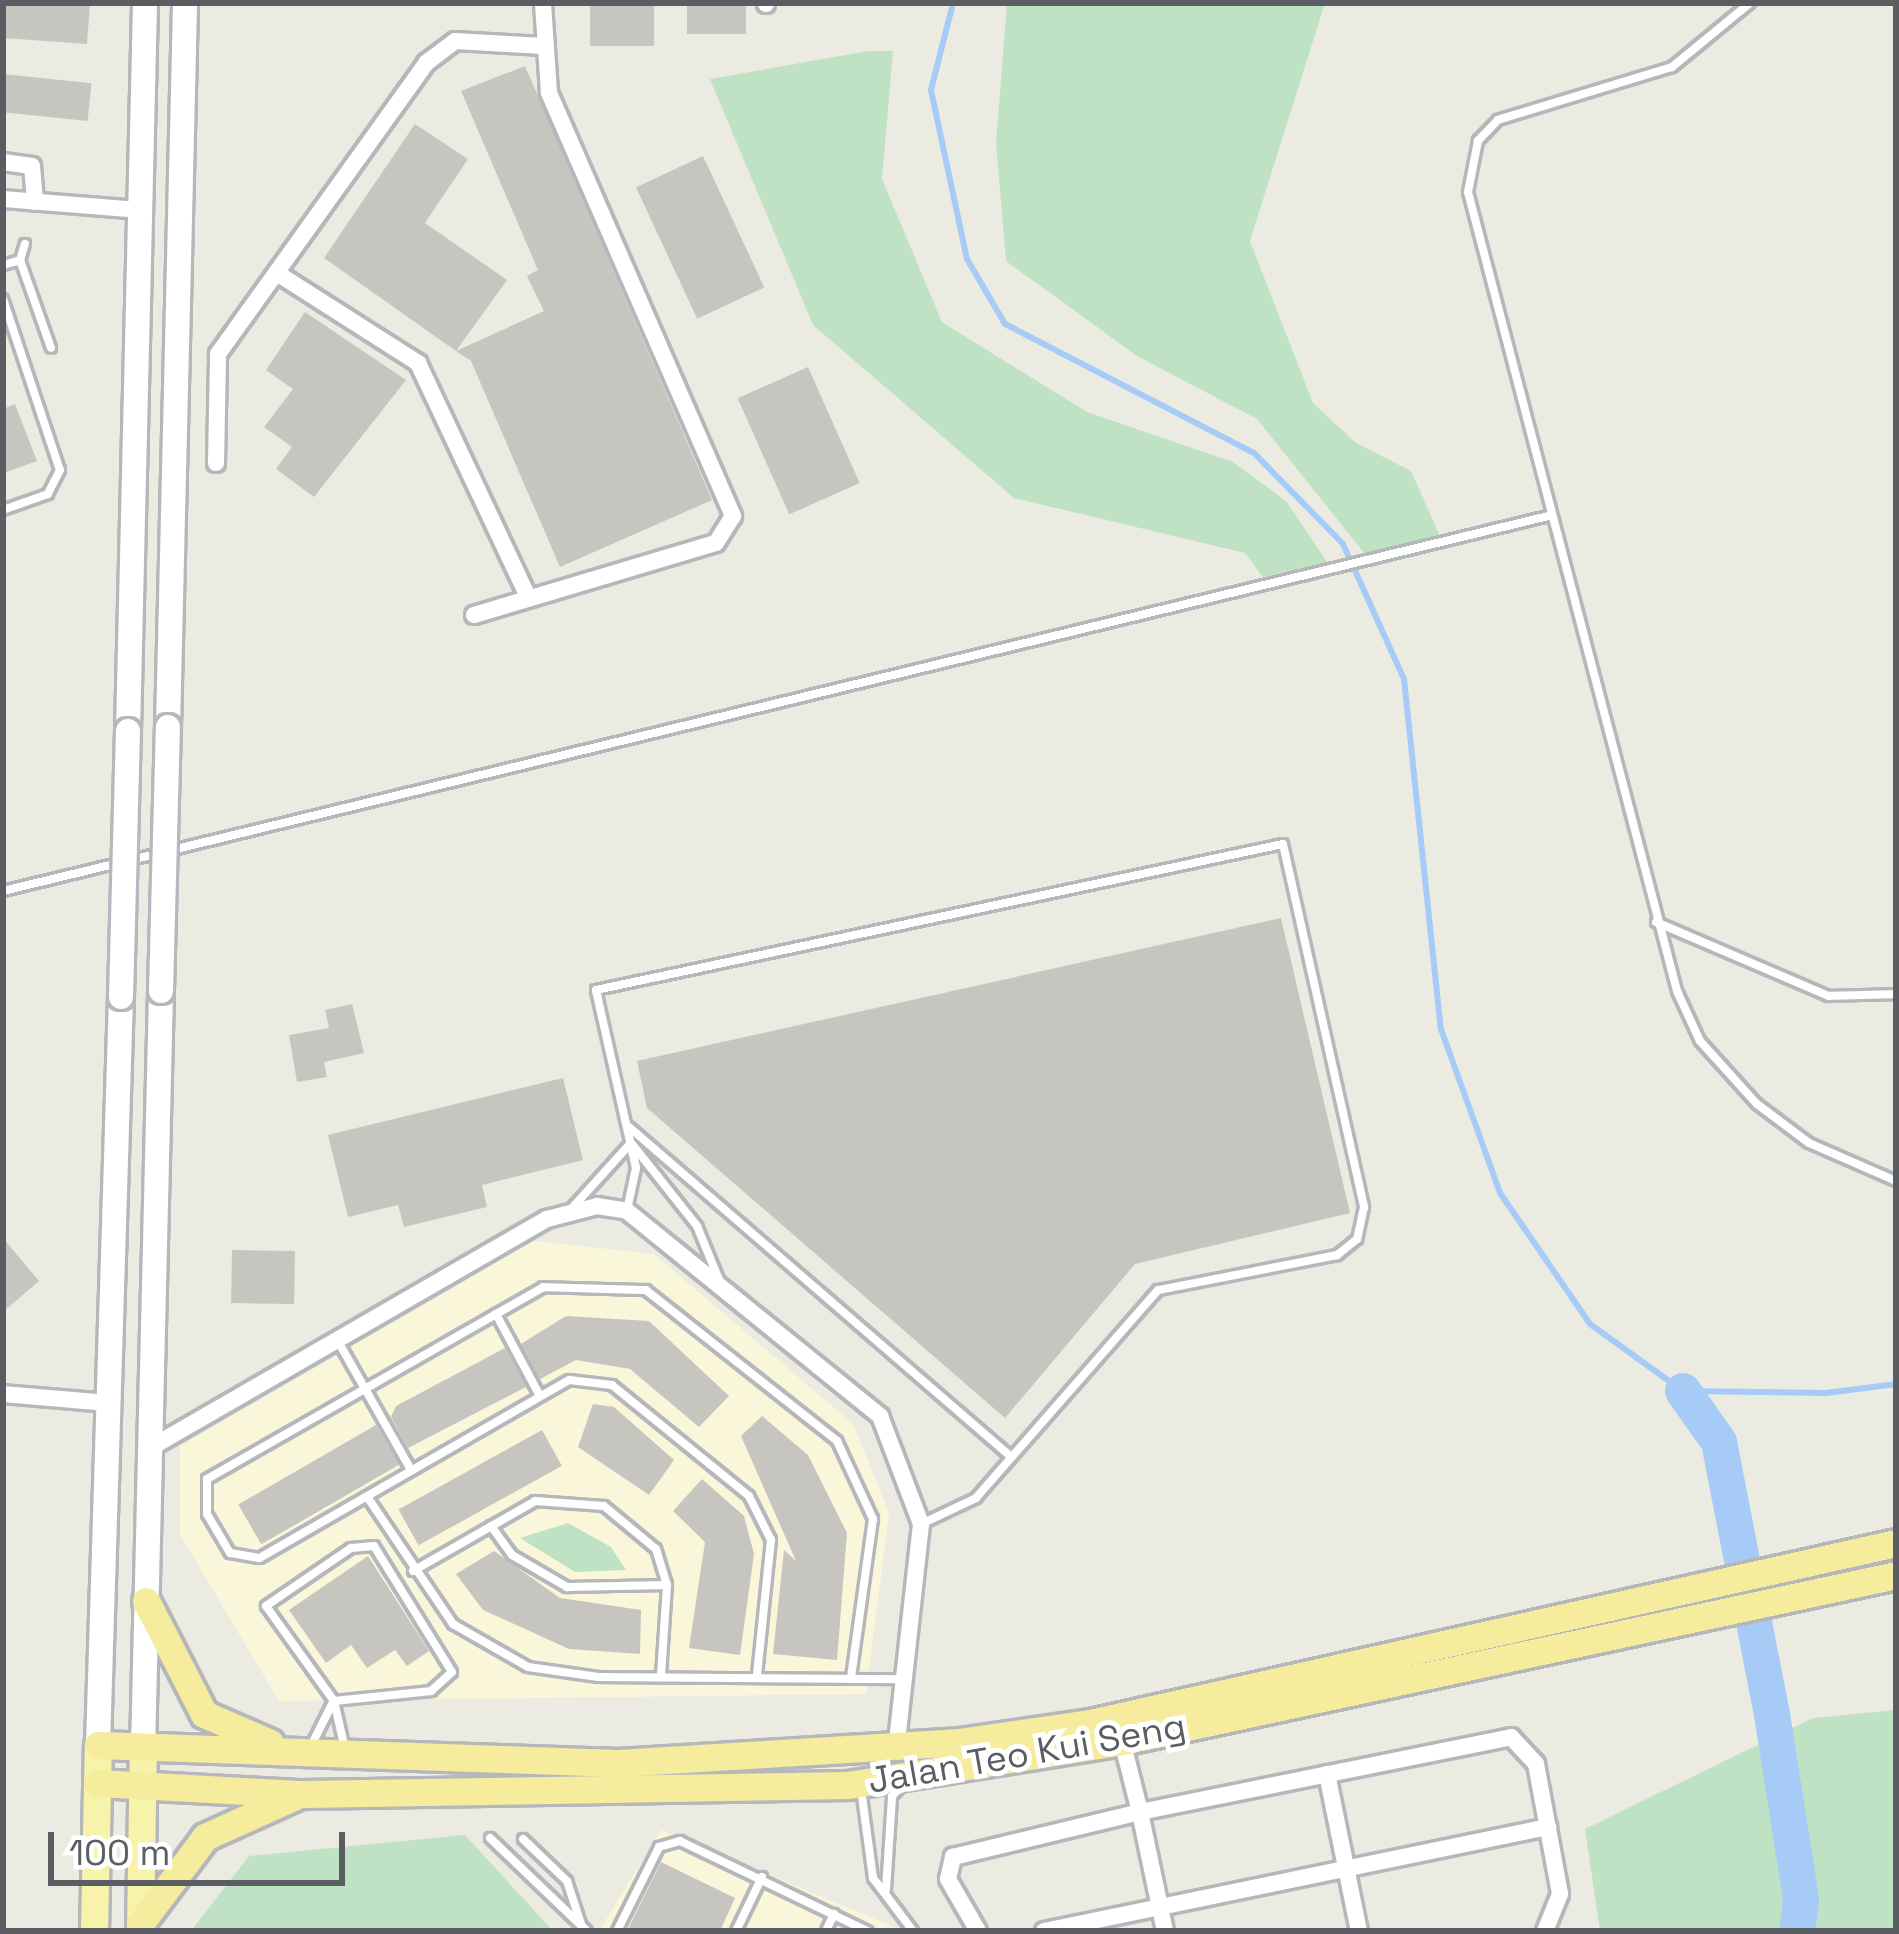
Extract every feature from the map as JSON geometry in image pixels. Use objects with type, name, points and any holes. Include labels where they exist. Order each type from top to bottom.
[{"type":"highway","name":"Jalan Teo Kui Seng","points":[[98,1744],[143,1750],[618,1762],[896,1749],[1090,1724],[1896,1543]]},
{"type":"highway","name":"Jalan Teo Kui Seng","points":[[97,1783],[303,1794],[848,1785],[1122,1741],[1884,1578]]},
{"type":"highway","points":[[146,1601],[204,1714],[307,1754]]},
{"type":"highway","points":[[140,1928],[205,1837],[303,1794]]},
{"type":"main road","points":[[94,1931],[145,3]]},
{"type":"main road","points":[[140,1928],[185,3]]},
{"type":"street","points":[[474,615],[716,543],[733,516],[549,92],[543,3]]},
{"type":"street","points":[[216,463],[218,354],[280,275],[436,50],[455,41],[543,46]]},
{"type":"street","points":[[3,162],[32,166],[35,202]]},
{"type":"street","points":[[3,199],[140,210]]},
{"type":"street","points":[[280,275],[418,363],[528,597]]},
{"type":"street","points":[[150,1448],[570,1211],[627,1211],[880,1415],[921,1524],[900,1679],[896,1749]]},
{"type":"street","points":[[3,1394],[109,1402]]},
{"type":"street","points":[[978,1931],[948,1879],[952,1857],[1140,1812],[1511,1737],[1536,1764],[1561,1894],[1546,1931]]},
{"type":"street","points":[[1122,1741],[1166,1931]]},
{"type":"street","points":[[1327,1774],[1359,1931]]},
{"type":"street","points":[[1045,1931],[1347,1873],[1548,1826]]},
{"type":"lane","points":[[1750,3],[1672,67],[1520,107],[1478,141],[1468,192],[1655,921],[1700,1040],[1757,1104],[1809,1143],[1896,1181]]},
{"type":"lane","points":[[25,244],[20,260],[51,348]]},
{"type":"lane","points":[[3,265],[20,260]]},
{"type":"lane","points":[[3,299],[60,470],[48,494],[3,510]]},
{"type":"lane","points":[[3,891],[1548,516]]},
{"type":"lane","points":[[627,1211],[631,1143],[596,990],[1283,844],[1364,1207],[1357,1239],[1337,1256],[1158,1290],[959,1514],[921,1524]]},
{"type":"lane","points":[[1655,921],[1829,996],[1896,994]]},
{"type":"lane","points":[[627,1126],[1010,1455]]},
{"type":"lane","points":[[570,1211],[631,1143]]},
{"type":"lane","points":[[631,1143],[697,1226],[720,1283]]},
{"type":"lane","points":[[758,1675],[771,1540],[749,1496],[612,1385],[569,1380],[410,1468],[368,1498],[243,1560],[207,1514],[207,1479],[543,1287],[646,1290],[836,1441],[873,1519],[851,1678]]},
{"type":"lane","points":[[496,1314],[540,1396]]},
{"type":"lane","points":[[339,1343],[410,1468]]},
{"type":"lane","points":[[412,1571],[535,1501],[577,1497],[632,1524],[656,1549],[667,1585],[661,1675]]},
{"type":"lane","points":[[368,1498],[412,1571],[453,1624],[529,1667],[661,1675],[900,1679]]},
{"type":"lane","points":[[491,1526],[512,1555],[567,1587],[667,1585]]},
{"type":"lane","points":[[334,1701],[431,1691],[452,1672],[374,1546],[351,1548],[266,1606],[334,1701],[347,1756]]},
{"type":"lane","points":[[307,1754],[334,1701]]},
{"type":"lane","points":[[886,1890],[892,1796],[914,1776]]},
{"type":"lane","points":[[848,1785],[870,1803],[873,1878],[913,1931]]},
{"type":"lane","points":[[490,1838],[584,1929]]},
{"type":"lane","points":[[523,1839],[567,1881],[584,1929]]},
{"type":"lane","points":[[617,1931],[665,1844],[686,1842],[867,1931]]},
{"type":"lane","points":[[736,1931],[762,1877]]},
{"type":"lane","points":[[826,1931],[834,1914]]},
{"type":"shaded area","points":[[534,1241],[654,1254],[853,1424],[889,1513],[866,1694],[279,1701],[180,1535],[180,1446]]},
{"type":"shaded area","points":[[661,1830],[904,1931],[599,1931]]},
{"type":"green space","points":[[1007,3],[1325,3],[1250,241],[1313,403],[1356,443],[1411,471],[1440,536],[1365,554],[1257,419],[1137,356],[1006,261],[996,143]]},
{"type":"green space","points":[[868,51],[893,51],[882,179],[942,322],[1087,412],[1233,462],[1286,501],[1327,562],[1263,577],[1245,553],[1014,498],[813,325],[710,79]]},
{"type":"green space","points":[[568,1523],[611,1547],[626,1570],[575,1572],[520,1538]]},
{"type":"green space","points":[[1896,1710],[1896,1931],[1600,1931],[1585,1829],[1813,1718]]},
{"type":"green space","points":[[465,1835],[553,1931],[191,1931],[249,1856]]},
{"type":"building","points":[[3,3],[90,3],[87,44],[3,38]]},
{"type":"building","points":[[590,3],[654,3],[654,46],[590,46]]},
{"type":"building","points":[[687,3],[746,3],[746,34],[687,34]]},
{"type":"building","points":[[525,66],[712,500],[560,567],[471,361],[456,351],[544,311],[527,276],[538,270],[461,91]]},
{"type":"building","points":[[3,74],[92,83],[88,121],[3,112]]},
{"type":"building","points":[[415,124],[468,159],[425,223],[507,280],[456,351],[324,258]]},
{"type":"building","points":[[703,156],[764,287],[697,319],[636,187]]},
{"type":"building","points":[[305,312],[406,380],[314,497],[276,469],[292,447],[264,427],[293,389],[266,370]]},
{"type":"building","points":[[808,367],[860,483],[789,514],[738,398]]},
{"type":"building","points":[[15,404],[37,461],[3,473],[3,409]]},
{"type":"building","points":[[1281,918],[1350,1213],[1135,1264],[1005,1418],[647,1108],[637,1061]]},
{"type":"building","points":[[352,1004],[364,1053],[324,1062],[327,1077],[297,1082],[289,1035],[329,1028],[325,1010]]},
{"type":"building","points":[[563,1078],[583,1160],[482,1185],[487,1207],[404,1227],[398,1205],[348,1217],[328,1135]]},
{"type":"building","points":[[3,1238],[39,1281],[3,1312]]},
{"type":"building","points":[[232,1250],[295,1251],[294,1304],[231,1303]]},
{"type":"building","points":[[566,1316],[649,1321],[729,1396],[699,1427],[630,1369],[576,1360],[540,1379],[521,1344]]},
{"type":"building","points":[[505,1348],[526,1387],[408,1448],[391,1417],[396,1406]]},
{"type":"building","points":[[593,1404],[614,1407],[674,1460],[649,1495],[578,1447]]},
{"type":"building","points":[[762,1416],[808,1455],[847,1533],[837,1660],[773,1654],[784,1550],[796,1561],[741,1436]]},
{"type":"building","points":[[376,1425],[399,1465],[261,1544],[238,1504]]},
{"type":"building","points":[[542,1430],[562,1466],[418,1545],[399,1510]]},
{"type":"building","points":[[702,1479],[744,1516],[754,1554],[740,1655],[689,1648],[705,1542],[673,1511]]},
{"type":"building","points":[[494,1551],[560,1598],[641,1610],[640,1654],[569,1649],[483,1610],[456,1574]]},
{"type":"building","points":[[368,1556],[429,1651],[407,1666],[395,1650],[367,1668],[351,1645],[326,1663],[289,1610]]},
{"type":"building","points":[[661,1862],[735,1898],[720,1931],[627,1931]]},
{"type":"waterway","points":[[953,3],[931,90],[967,259],[1005,324],[1254,453],[1343,544],[1404,679],[1441,1029],[1500,1193],[1590,1324],[1683,1391],[1826,1393],[1896,1384]]},
{"type":"waterway","points":[[1683,1391],[1719,1442],[1772,1714],[1801,1900],[1797,1931]]}]
